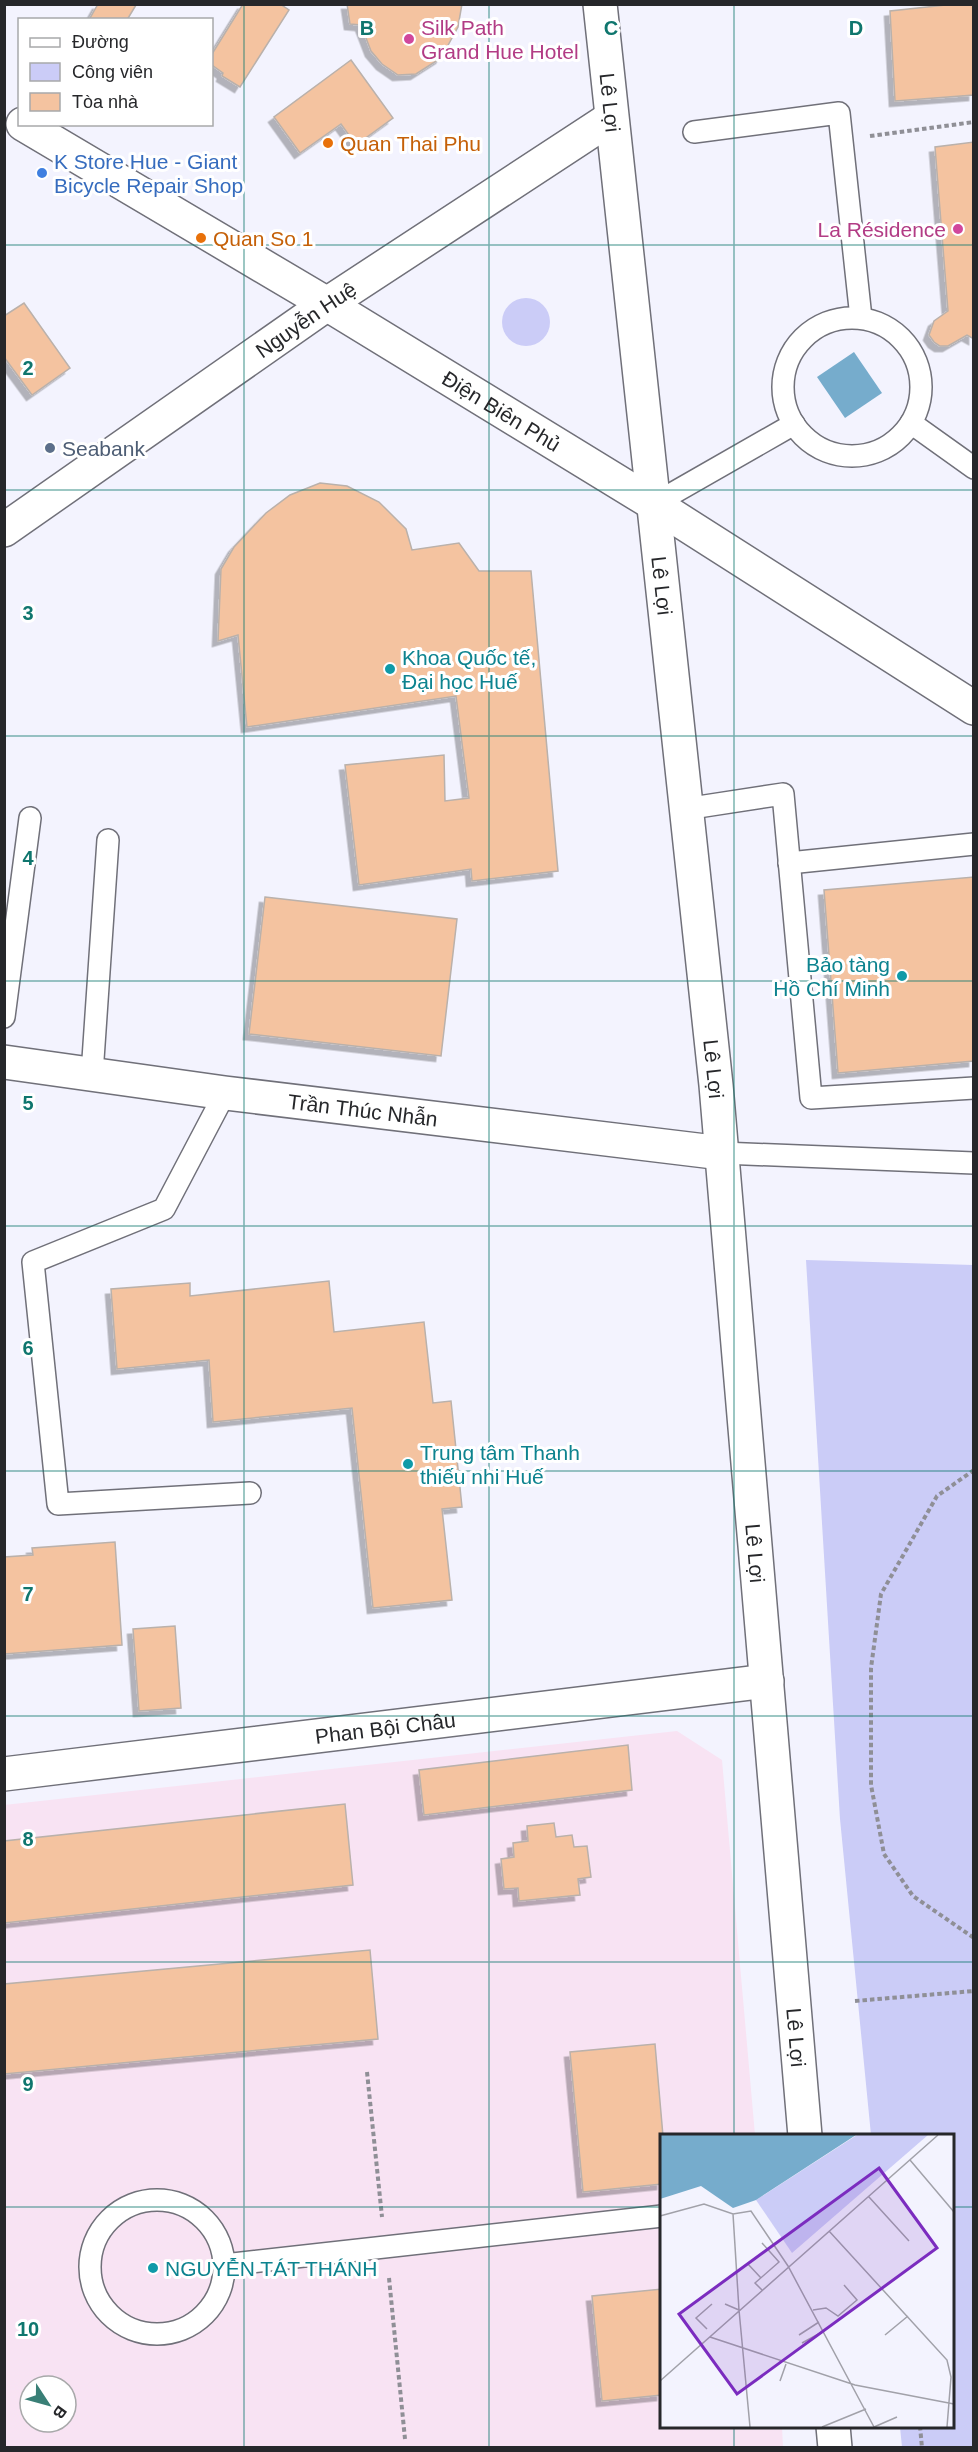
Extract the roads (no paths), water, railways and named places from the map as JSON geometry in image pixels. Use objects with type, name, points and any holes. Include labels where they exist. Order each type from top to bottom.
[{"type":"main road","name":"Lê Lợi","points":[[600,4],[610,118],[654,504],[722,1154],[805,2134]]},
{"type":"main road","points":[[4,113],[18,121]]},
{"type":"main road","name":"Nguyễn Huệ","points":[[4,530],[327,304],[610,118]]},
{"type":"main road","name":"Điện Biên Phủ","points":[[26,126],[327,304],[654,504],[974,708]]},
{"type":"main road","name":"Trần Thúc Nhẫn","points":[[4,1062],[225,1093],[722,1154]]},
{"type":"main road","name":"Phan Bội Châu","points":[[4,1774],[767,1681]]},
{"type":"main road","points":[[833,2428],[835,2448]]},
{"type":"lane","points":[[694,132],[839,112],[861,318]]},
{"type":"lane","points":[[861,318],[882,324],[900,336],[913,353],[920,373],[921,395],[915,415],[904,433],[888,447],[868,455],[846,457],[826,452],[807,440],[794,424],[785,404],[783,381],[789,360],[801,341],[818,327],[839,319],[861,318]]},
{"type":"lane","points":[[910,423],[974,468]]},
{"type":"lane","points":[[654,504],[794,424]]},
{"type":"lane","points":[[685,809],[783,794],[811,1098],[974,1088]]},
{"type":"lane","points":[[4,1017],[30,818]]},
{"type":"lane","points":[[92,1074],[108,840]]},
{"type":"lane","points":[[789,863],[974,844]]},
{"type":"lane","points":[[225,1093],[164,1209],[33,1262],[58,1504],[250,1493]]},
{"type":"lane","points":[[722,1154],[974,1163]]},
{"type":"lane","points":[[150,2200],[173,2201],[191,2208],[207,2223],[218,2239],[225,2265],[218,2293],[203,2317],[182,2330],[162,2335],[141,2334],[121,2325],[106,2313],[96,2299],[89,2277],[90,2255],[98,2235],[113,2216],[132,2204],[150,2200]]},
{"type":"lane","points":[[225,2265],[660,2216]]},
{"type":"place","name":"Silk Path Grand Hue Hotel","points":[[409,39]]},
{"type":"place","name":"Quan Thai Phu","points":[[328,143]]},
{"type":"place","name":"K Store Hue - Giant Bicycle Repair Shop","points":[[42,173]]},
{"type":"place","name":"La Résidence","points":[[958,229]]},
{"type":"place","name":"Quan So 1","points":[[201,238]]},
{"type":"place","name":"Seabank","points":[[50,448]]},
{"type":"place","name":"Khoa Quốc tế, Đại học Huế","points":[[390,669]]},
{"type":"place","name":"Bảo tàng Hồ Chí Minh","points":[[902,976]]},
{"type":"place","name":"Trung tâm Thanh thiếu nhi Huế","points":[[408,1464]]},
{"type":"place","name":"NGUYỄN TÁT THÁNH","points":[[153,2268]]}]
